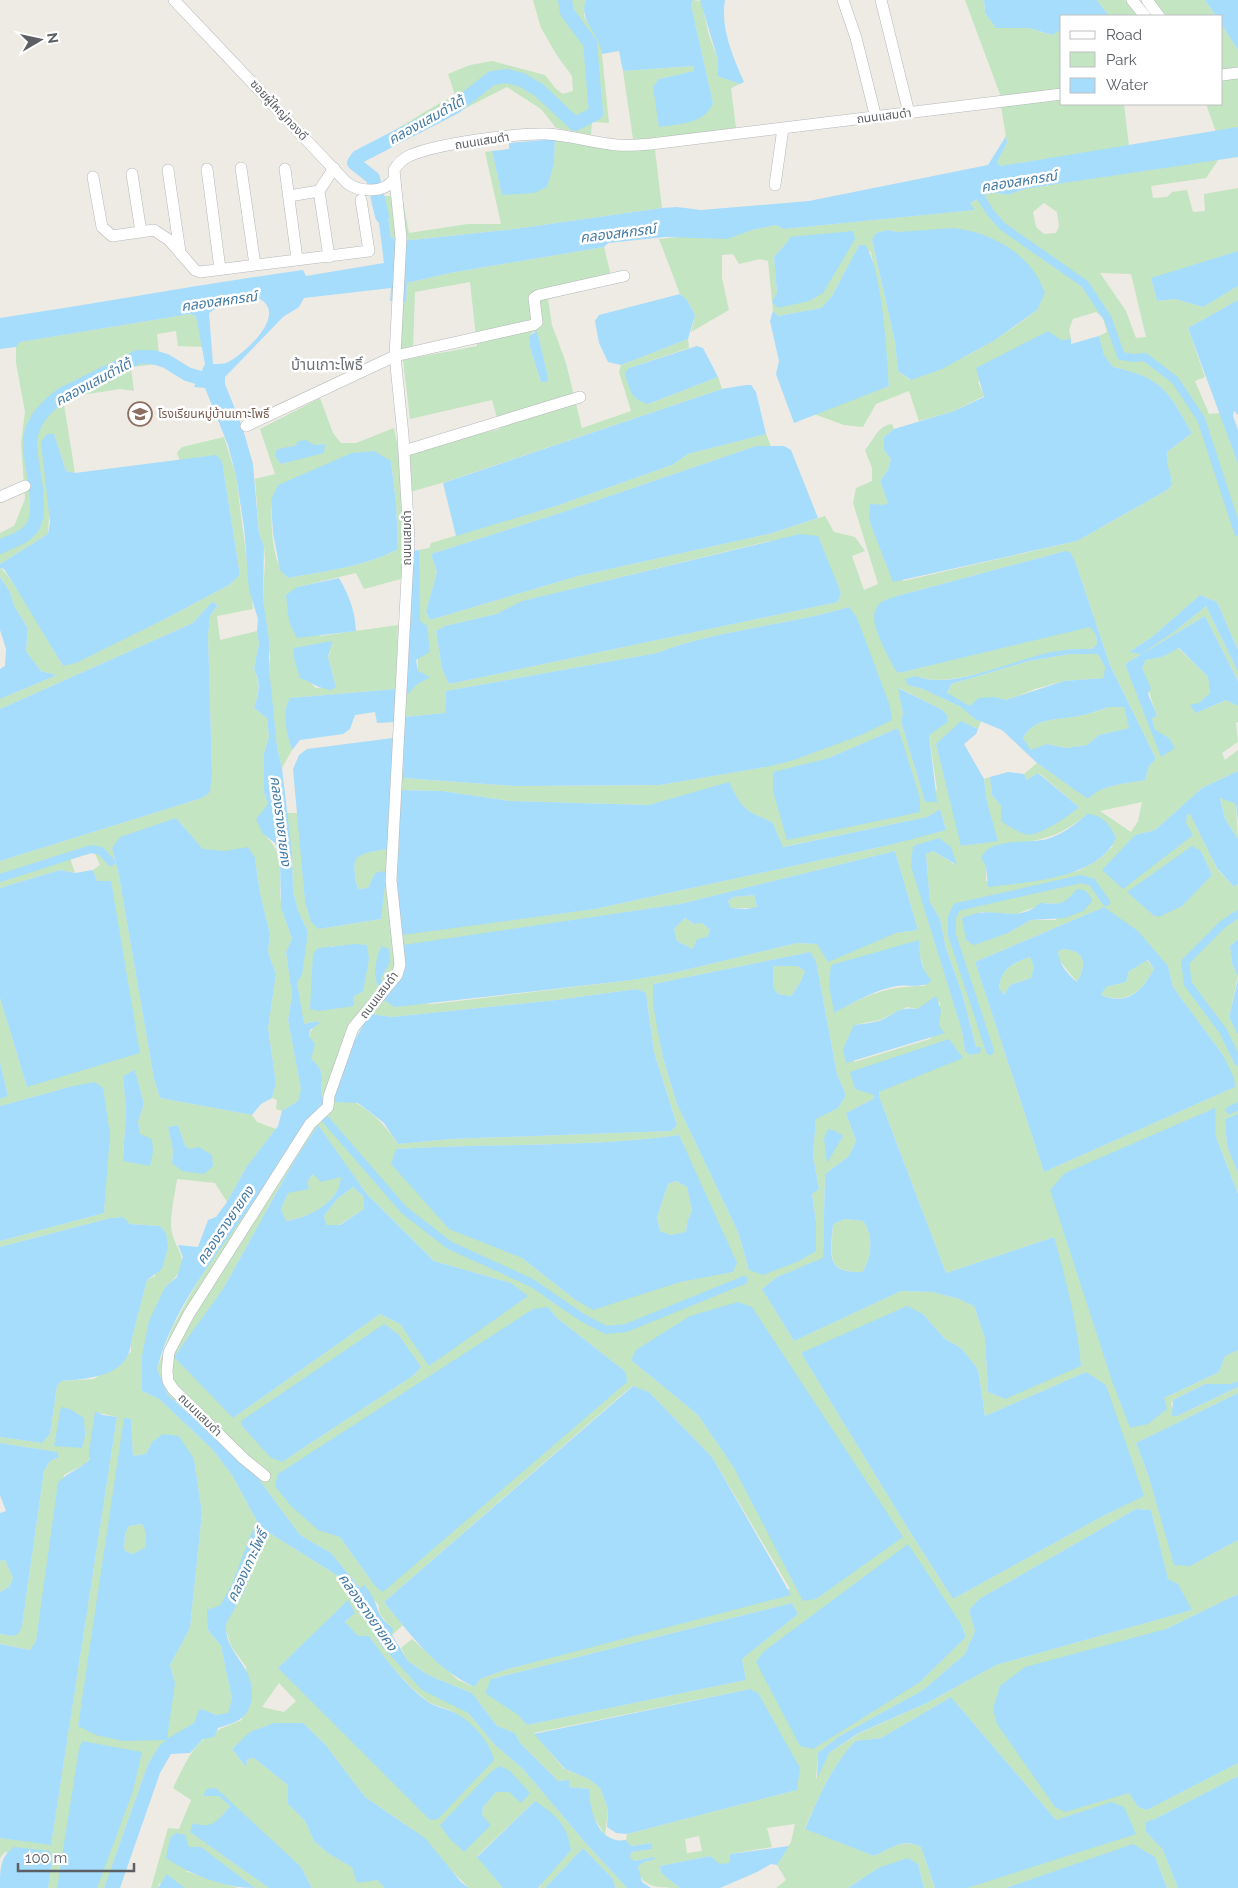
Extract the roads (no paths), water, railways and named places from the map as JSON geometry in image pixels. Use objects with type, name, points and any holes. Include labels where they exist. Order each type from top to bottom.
[{"type":"street","name":"ซอยผู้ใหญ่ทองดี","points":[[174,0],[355,189],[368,190],[392,182]]},
{"type":"street","points":[[843,0],[856,38],[876,118]]},
{"type":"street","points":[[881,0],[909,113]]},
{"type":"street","points":[[1132,0],[1144,15]]},
{"type":"street","points":[[1147,0],[1158,15]]},
{"type":"street","points":[[1223,75],[1238,73]]},
{"type":"street","name":"ถนนแสมดำ","points":[[265,1476],[244,1459],[172,1389],[168,1381],[167,1361],[189,1314],[310,1124],[328,1107],[329,1096],[353,1028],[397,975],[400,965],[391,880],[409,540],[404,451],[395,356],[401,238],[392,182],[394,170],[399,162],[408,156],[476,141],[545,134],[629,145],[876,118],[1060,94]]},
{"type":"street","points":[[775,185],[783,128]]},
{"type":"street","points":[[241,168],[255,265]]},
{"type":"street","points":[[329,256],[319,191],[334,168]]},
{"type":"street","points":[[207,169],[220,269]]},
{"type":"street","points":[[285,169],[297,259]]},
{"type":"street","points":[[168,170],[180,252]]},
{"type":"street","points":[[132,174],[141,232]]},
{"type":"street","points":[[93,177],[102,227],[107,233],[112,236],[154,230],[180,252],[195,270],[200,272],[369,251],[361,200]]},
{"type":"street","points":[[289,196],[319,191]]},
{"type":"street","points":[[250,424],[395,356],[533,324],[537,322],[538,317],[534,298],[539,295],[624,276]]},
{"type":"street","points":[[404,451],[580,397]]},
{"type":"street","points":[[0,497],[25,486]]},
{"type":"water","points":[[586,0],[693,0],[691,5],[713,103],[709,110],[698,119],[690,122],[659,127],[653,87],[659,79],[694,71],[694,66],[623,71],[619,51],[602,54],[598,40],[587,21],[584,7]]},
{"type":"water","points":[[700,0],[725,0],[724,21],[728,42],[744,82],[740,84],[717,76],[718,60]]},
{"type":"water","points":[[984,0],[1097,0],[1108,15],[1060,15],[1060,30],[1052,35],[1029,28],[996,28],[985,13]]},
{"type":"water","points":[[1205,0],[1238,0],[1238,50],[1223,27],[1223,15],[1215,15]]},
{"type":"water","points":[[1238,127],[1238,157],[1024,189],[1008,195],[991,192],[970,203],[975,210],[784,229],[776,225],[752,230],[727,239],[665,237],[608,243],[604,247],[450,273],[407,283],[406,302],[390,301],[391,288],[304,298],[299,307],[283,317],[225,377],[225,384],[243,429],[253,464],[259,534],[264,546],[263,599],[269,640],[269,668],[277,747],[282,768],[292,852],[293,891],[298,910],[308,932],[302,975],[297,982],[304,1024],[316,1021],[320,1023],[310,1030],[309,1036],[315,1044],[311,1059],[317,1065],[322,1075],[321,1090],[324,1102],[298,1134],[187,1298],[165,1344],[157,1369],[168,1395],[250,1467],[300,1535],[331,1553],[360,1588],[364,1585],[367,1588],[380,1615],[393,1629],[392,1635],[408,1661],[428,1675],[472,1693],[497,1726],[515,1733],[520,1743],[558,1781],[569,1780],[569,1787],[590,1789],[593,1816],[602,1832],[617,1840],[626,1840],[631,1846],[652,1843],[652,1849],[631,1852],[630,1858],[634,1861],[654,1857],[655,1859],[642,1863],[638,1867],[642,1882],[651,1888],[627,1888],[583,1840],[523,1769],[495,1745],[468,1713],[422,1690],[380,1644],[343,1579],[260,1527],[232,1475],[212,1449],[159,1399],[142,1391],[142,1356],[149,1321],[165,1287],[177,1277],[183,1257],[178,1245],[198,1247],[208,1220],[216,1217],[227,1202],[247,1166],[278,1126],[282,1111],[298,1101],[301,1089],[288,1020],[292,995],[286,952],[292,939],[281,907],[280,862],[275,843],[263,834],[256,819],[268,804],[264,793],[264,753],[269,737],[267,718],[254,708],[258,688],[258,679],[254,669],[259,643],[258,619],[249,590],[244,527],[236,476],[228,445],[205,388],[194,387],[205,364],[196,316],[190,314],[20,342],[16,347],[0,349],[0,318],[303,270],[306,276],[384,263],[376,199],[385,196],[391,238],[412,240],[514,229],[662,208],[677,207],[701,210],[809,201],[988,165],[1006,136],[1007,143],[997,162],[1000,166]],"holes":[[[260,299],[267,306],[269,314],[266,324],[253,343],[228,362],[213,364],[209,313],[218,307]]]},
{"type":"water","points":[[555,139],[554,163],[547,187],[534,193],[502,195],[492,151],[509,149],[509,143]]},
{"type":"water","points":[[954,228],[983,235],[1009,248],[1030,267],[1039,279],[1045,293],[1037,310],[995,340],[942,369],[911,380],[898,371],[895,342],[872,240],[876,233],[887,230],[898,232]]},
{"type":"water","points":[[853,231],[855,239],[823,293],[809,301],[778,308],[772,302],[777,293],[774,257],[789,240],[789,237]]},
{"type":"water","points":[[859,245],[865,245],[876,272],[883,312],[889,386],[794,423],[776,374],[779,361],[770,321],[773,311],[778,316],[821,308],[832,296]]},
{"type":"water","points":[[1238,251],[1238,286],[1203,307],[1175,299],[1157,301],[1151,278]]},
{"type":"water","points":[[680,294],[687,300],[695,315],[688,339],[621,365],[608,362],[599,343],[595,321],[599,315]]},
{"type":"water","points":[[1238,300],[1238,415],[1234,411],[1233,416],[1238,430],[1238,464],[1188,328]]},
{"type":"water","points":[[537,331],[548,377],[547,382],[541,382],[530,347],[529,336]]},
{"type":"water","points":[[1048,331],[1061,340],[1071,339],[1071,344],[1099,336],[1104,355],[1113,367],[1143,376],[1162,388],[1170,397],[1192,433],[1167,452],[1167,462],[1172,484],[1169,489],[1077,541],[893,582],[869,520],[870,504],[883,505],[888,503],[880,481],[888,470],[891,459],[884,450],[884,437],[894,429],[954,411],[984,397],[976,368]]},
{"type":"water","points":[[697,346],[703,348],[718,377],[648,404],[634,396],[625,373],[629,368]]},
{"type":"water","points":[[751,385],[756,392],[766,434],[688,454],[672,465],[556,506],[456,536],[443,483],[722,389]]},
{"type":"water","points":[[47,434],[54,434],[66,471],[75,473],[216,455],[222,461],[240,575],[229,585],[167,618],[76,663],[63,666],[4,569],[0,568],[0,564],[48,534],[50,522],[41,442]]},
{"type":"water","points":[[306,440],[314,445],[325,444],[324,453],[281,464],[275,456],[277,449],[295,446],[299,441]]},
{"type":"water","points":[[756,446],[784,446],[791,450],[818,518],[769,534],[578,576],[430,620],[426,612],[437,572],[431,554],[557,514]]},
{"type":"water","points":[[374,451],[391,461],[396,503],[398,549],[358,564],[288,578],[280,570],[273,533],[271,500],[278,485],[352,453]]},
{"type":"water","points":[[800,534],[818,536],[841,593],[838,602],[449,684],[442,669],[436,631],[445,626],[496,614],[522,601]]},
{"type":"water","points":[[419,550],[420,621],[427,626],[430,652],[416,660],[418,671],[430,677],[416,685],[405,698],[411,551]]},
{"type":"water","points":[[1065,551],[1070,552],[1075,561],[1110,665],[1156,759],[1149,766],[1145,780],[1107,787],[1088,799],[1037,763],[1002,730],[975,719],[961,707],[923,689],[908,685],[905,679],[916,676],[931,680],[948,680],[1042,654],[1066,650],[1092,649],[1097,644],[1096,635],[1090,627],[899,673],[895,670],[883,646],[874,618],[875,610],[879,604],[897,596]],"holes":[[[1070,654],[1098,654],[1105,667],[1104,678],[1064,681],[1006,700],[995,697],[979,698],[970,706],[947,693],[951,684],[1029,661]],[[1109,707],[1124,707],[1129,728],[1099,735],[1087,745],[1066,748],[1047,744],[1031,750],[1023,738],[1033,726],[1040,723],[1083,715]]]},
{"type":"water","points":[[0,577],[10,592],[14,606],[28,628],[26,651],[41,671],[57,675],[0,699],[0,669],[5,666],[6,649],[0,630]]},
{"type":"water","points":[[339,578],[351,603],[356,631],[297,638],[289,622],[286,595],[297,587]]},
{"type":"water","points":[[1200,595],[1217,602],[1238,650],[1238,672],[1206,606],[1174,632],[1141,654],[1129,652],[1152,637]]},
{"type":"water","points":[[212,602],[218,605],[210,616],[208,635],[212,773],[210,792],[202,798],[0,861],[0,709],[193,623]]},
{"type":"water","points":[[849,607],[857,618],[890,706],[892,720],[861,735],[794,760],[766,767],[660,785],[515,786],[403,778],[404,717],[445,713],[446,691],[657,653],[704,638],[801,619]]},
{"type":"water","points":[[1205,616],[1238,681],[1238,706],[1226,700],[1196,713],[1190,705],[1199,703],[1210,693],[1208,677],[1179,648],[1162,657],[1146,660],[1142,668],[1151,688],[1148,694],[1157,715],[1152,719],[1155,730],[1169,738],[1175,748],[1161,757],[1125,664]]},
{"type":"water","points":[[332,641],[328,657],[336,687],[331,690],[318,687],[300,678],[293,655],[294,648]]},
{"type":"water","points":[[898,688],[941,709],[947,715],[948,722],[929,735],[937,802],[925,802],[901,721],[903,713]]},
{"type":"water","points":[[396,689],[395,722],[377,723],[375,712],[355,715],[350,729],[343,734],[300,740],[292,750],[285,717],[290,698]]},
{"type":"water","points":[[961,721],[978,729],[976,734],[964,744],[984,779],[987,802],[998,841],[961,846],[936,744]]},
{"type":"water","points":[[898,728],[920,798],[920,812],[787,840],[773,791],[773,772],[829,758]]},
{"type":"water","points":[[393,738],[387,849],[362,855],[355,862],[354,868],[358,889],[368,888],[375,873],[384,871],[386,876],[381,919],[319,929],[311,922],[305,902],[293,769],[299,755],[307,749]]},
{"type":"water","points":[[1238,771],[1238,822],[1236,804],[1220,798],[1225,819],[1238,839],[1238,884],[1234,887],[1217,868],[1190,814],[1187,814],[1186,823],[1193,835],[1123,889],[1102,870],[1135,835],[1155,830],[1202,788]]},
{"type":"water","points":[[1008,772],[1024,774],[1026,780],[1038,773],[1079,807],[1045,830],[1030,835],[1024,834],[1001,821],[1001,806],[992,795],[990,777]]},
{"type":"water","points":[[729,782],[745,808],[755,815],[772,822],[783,847],[927,817],[940,809],[946,830],[894,844],[595,909],[402,935],[397,884],[401,790],[442,791],[510,801],[649,805]]},
{"type":"water","points":[[1087,814],[1097,816],[1105,821],[1116,838],[1107,852],[1094,862],[1060,876],[988,887],[986,866],[981,858],[986,851],[992,847],[1010,842],[1053,837],[1068,829]]},
{"type":"water","points":[[176,818],[203,849],[224,851],[248,847],[255,858],[260,893],[270,934],[268,952],[276,974],[268,1028],[276,1083],[272,1098],[261,1104],[252,1115],[160,1098],[154,1079],[119,876],[112,848],[120,837]]},
{"type":"water","points":[[939,838],[951,847],[957,865],[933,851],[926,854],[930,902],[940,919],[946,948],[963,996],[976,1047],[981,1047],[980,1053],[970,1055],[965,1051],[962,1031],[911,866],[913,846]]},
{"type":"water","points":[[1192,846],[1201,851],[1212,875],[1182,906],[1159,917],[1153,915],[1127,892]]},
{"type":"water","points":[[895,851],[918,930],[896,933],[828,962],[817,944],[797,943],[677,972],[632,980],[395,1007],[382,999],[401,975],[403,945],[680,904]],"holes":[[[754,895],[757,907],[746,909],[731,908],[728,901],[734,897]],[[685,918],[694,924],[702,923],[710,930],[707,937],[697,939],[693,949],[677,941],[674,929]]]},
{"type":"water","points":[[60,870],[75,873],[93,870],[97,881],[111,881],[140,1053],[27,1087],[0,998],[0,888]]},
{"type":"water","points":[[1077,889],[1086,891],[1092,899],[1091,903],[1083,911],[1065,918],[1031,920],[1008,933],[974,945],[966,940],[962,918],[986,912],[1010,914],[1025,912],[1040,903],[1061,903]]},
{"type":"water","points":[[1104,907],[1138,931],[1168,966],[1173,987],[1223,1055],[1234,1078],[1235,1087],[1044,1172],[975,962]],"holes":[[[1064,949],[1077,953],[1082,960],[1082,970],[1077,982],[1067,972],[1060,960],[1058,951]],[[1030,957],[1034,967],[1031,978],[1010,985],[1004,995],[999,988],[1000,981],[1005,971],[1013,964]],[[1148,960],[1154,969],[1139,990],[1133,994],[1119,999],[1101,995],[1106,987],[1126,982],[1129,971]]]},
{"type":"water","points":[[1238,939],[1238,976],[1232,964],[1230,946]]},
{"type":"water","points":[[919,940],[921,962],[925,972],[932,981],[920,986],[897,986],[881,990],[834,1013],[829,984],[831,965]]},
{"type":"water","points":[[355,944],[367,945],[369,959],[363,991],[353,997],[354,1006],[319,1011],[310,1009],[313,954],[318,948]]},
{"type":"water","points":[[382,946],[389,949],[390,962],[381,978],[382,985],[379,987],[376,978],[376,966]]},
{"type":"water","points":[[810,952],[816,961],[837,1074],[846,1095],[838,1108],[816,1119],[813,1155],[819,1189],[812,1194],[816,1221],[816,1251],[799,1261],[763,1275],[749,1270],[738,1232],[677,1104],[663,1058],[653,1005],[653,984]],"holes":[[[773,966],[797,966],[805,971],[791,996],[778,994],[773,987]]]},
{"type":"water","points":[[1238,979],[1238,1035],[1229,1017]]},
{"type":"water","points":[[637,989],[646,993],[654,1052],[677,1125],[671,1131],[451,1139],[398,1144],[384,1123],[358,1103],[335,1102],[335,1092],[342,1069],[353,1044],[370,1014],[392,1017],[556,1000]]},
{"type":"water","points":[[936,996],[941,1010],[939,1026],[945,1033],[846,1063],[843,1049],[854,1025],[879,1021],[900,1010],[917,1009]]},
{"type":"water","points":[[949,1039],[963,1058],[879,1092],[946,1273],[1054,1237],[1074,1317],[1081,1366],[1005,1399],[988,1392],[985,1338],[974,1306],[959,1299],[932,1292],[901,1291],[794,1341],[762,1289],[777,1277],[823,1258],[825,1174],[849,1156],[856,1141],[846,1113],[873,1099],[874,1095],[855,1089],[850,1072]],"holes":[[[845,1219],[863,1221],[867,1227],[870,1240],[868,1260],[862,1272],[841,1269],[832,1259],[833,1224]]]},
{"type":"water","points":[[0,1062],[8,1096],[0,1099]]},
{"type":"water","points":[[135,1070],[144,1104],[138,1121],[140,1134],[152,1139],[153,1152],[150,1166],[123,1161],[126,1110],[123,1076]]},
{"type":"water","points":[[95,1082],[103,1088],[110,1134],[104,1213],[0,1241],[0,1106],[73,1086]]},
{"type":"water","points":[[1215,1108],[1216,1137],[1238,1194],[1238,1350],[1225,1356],[1219,1372],[1164,1398],[1167,1409],[1148,1424],[1130,1428],[1112,1381],[1050,1190],[1065,1173]]},
{"type":"water","points":[[1238,1114],[1238,1173],[1227,1146],[1225,1119]]},
{"type":"water","points":[[178,1125],[185,1146],[190,1149],[199,1147],[212,1155],[213,1166],[204,1174],[182,1171],[172,1163],[173,1151],[168,1127]]},
{"type":"water","points":[[318,1125],[366,1193],[434,1261],[511,1283],[528,1296],[429,1366],[400,1324],[380,1314],[233,1418],[174,1357],[223,1289],[294,1161]],"holes":[[[313,1174],[321,1182],[341,1177],[335,1194],[329,1201],[313,1212],[286,1221],[281,1209],[288,1193],[309,1189],[307,1182]],[[353,1187],[363,1196],[364,1209],[340,1225],[326,1225],[324,1216],[337,1199]]]},
{"type":"water","points":[[828,1129],[836,1131],[843,1136],[827,1163],[824,1139]]},
{"type":"water","points":[[679,1135],[737,1263],[733,1272],[680,1282],[593,1310],[574,1299],[522,1258],[449,1229],[391,1164],[396,1149],[573,1144]],"holes":[[[676,1181],[687,1187],[692,1211],[687,1222],[686,1232],[671,1235],[660,1231],[657,1217],[668,1184]]]},
{"type":"water","points":[[123,1217],[130,1224],[160,1226],[166,1233],[168,1247],[162,1269],[147,1280],[128,1354],[123,1363],[105,1374],[61,1381],[57,1386],[50,1434],[42,1443],[0,1437],[0,1247],[110,1218]]},
{"type":"water","points":[[738,1302],[752,1307],[903,1537],[816,1599],[803,1601],[734,1468],[698,1415],[631,1360],[636,1350],[690,1316]]},
{"type":"water","points":[[907,1306],[923,1314],[945,1339],[961,1348],[978,1369],[985,1416],[1086,1372],[1106,1385],[1144,1496],[1103,1516],[953,1599],[801,1353]]},
{"type":"water","points":[[548,1307],[557,1318],[626,1372],[627,1382],[383,1592],[375,1586],[340,1537],[318,1530],[291,1506],[275,1486],[278,1474],[533,1309]]},
{"type":"water","points":[[384,1324],[398,1334],[421,1367],[414,1375],[282,1462],[270,1457],[242,1426],[241,1421]]},
{"type":"water","points":[[1238,1381],[1238,1387],[1177,1416],[1172,1416],[1173,1400],[1205,1384],[1230,1384]]},
{"type":"water","points":[[633,1386],[649,1392],[712,1457],[791,1595],[508,1669],[480,1679],[475,1687],[461,1680],[425,1650],[384,1602]]},
{"type":"water","points":[[1238,1393],[1238,1540],[1190,1566],[1174,1565],[1149,1477],[1136,1443]]},
{"type":"water","points":[[61,1407],[70,1409],[84,1418],[85,1435],[82,1448],[54,1446]]},
{"type":"water","points":[[95,1411],[103,1415],[117,1417],[51,1845],[0,1838],[0,1644],[30,1650],[36,1641],[58,1483],[90,1459],[89,1452]]},
{"type":"water","points":[[124,1418],[131,1419],[133,1456],[146,1454],[152,1442],[163,1434],[179,1436],[194,1459],[202,1513],[190,1628],[170,1665],[175,1683],[167,1739],[194,1723],[199,1710],[202,1709],[216,1715],[228,1713],[232,1699],[221,1646],[208,1630],[207,1610],[221,1605],[234,1606],[226,1625],[227,1637],[246,1671],[252,1690],[249,1708],[243,1717],[218,1728],[214,1737],[203,1739],[190,1753],[171,1754],[160,1773],[120,1888],[104,1888],[148,1764],[159,1746],[166,1740],[123,1741],[96,1735],[78,1726]],"holes":[[[142,1524],[146,1533],[145,1548],[132,1554],[124,1550],[125,1534],[129,1526]]]},
{"type":"water","points":[[0,1443],[57,1452],[59,1457],[50,1461],[44,1471],[22,1626],[19,1633],[13,1636],[0,1634],[0,1592],[9,1587],[13,1578],[5,1560],[0,1561],[0,1513],[6,1511],[0,1495]]},
{"type":"water","points":[[1136,1509],[1151,1510],[1168,1579],[1178,1584],[1192,1610],[996,1665],[927,1703],[859,1733],[830,1752],[817,1778],[818,1753],[838,1737],[923,1690],[965,1654],[975,1631],[969,1610],[979,1599]]},
{"type":"water","points":[[908,1544],[961,1624],[966,1637],[920,1682],[813,1749],[800,1746],[756,1662],[763,1652]]},
{"type":"water","points":[[1238,1594],[1238,1763],[1147,1810],[1138,1807],[1129,1793],[1065,1812],[1055,1807],[997,1724],[993,1709],[1000,1686],[1025,1667],[1166,1629]]},
{"type":"water","points":[[348,1600],[355,1613],[345,1622],[358,1636],[369,1636],[403,1680],[419,1695],[428,1702],[460,1716],[473,1726],[484,1739],[492,1753],[494,1760],[438,1819],[430,1820],[278,1668]]},
{"type":"water","points":[[792,1603],[798,1614],[742,1659],[746,1680],[527,1725],[518,1715],[485,1693],[491,1679]]},
{"type":"water","points":[[750,1689],[758,1693],[800,1768],[797,1790],[627,1834],[616,1833],[607,1827],[608,1809],[600,1788],[589,1779],[565,1769],[534,1734]]},
{"type":"water","points":[[951,1697],[1056,1820],[1111,1802],[1124,1807],[1136,1834],[967,1888],[935,1888],[921,1847],[915,1844],[897,1845],[874,1856],[805,1829],[826,1782],[839,1761],[855,1741],[881,1738]]},
{"type":"water","points":[[274,1723],[303,1723],[325,1744],[365,1797],[425,1838],[461,1882],[469,1888],[385,1888],[377,1880],[357,1883],[352,1867],[329,1854],[314,1841],[305,1821],[288,1804],[288,1785],[254,1758],[247,1759],[246,1767],[232,1749],[250,1732]]},
{"type":"water","points":[[82,1741],[142,1752],[133,1791],[97,1888],[57,1888],[79,1749]]},
{"type":"water","points":[[500,1766],[510,1771],[530,1793],[521,1803],[509,1792],[496,1792],[483,1807],[482,1815],[491,1825],[464,1852],[450,1839],[440,1825],[492,1771]]},
{"type":"water","points":[[1238,1776],[1238,1888],[1178,1888],[1163,1850],[1146,1832],[1145,1822],[1155,1819]]},
{"type":"water","points":[[216,1788],[301,1867],[312,1888],[269,1888],[190,1832],[193,1823],[200,1825],[210,1824],[218,1819],[230,1806],[219,1796],[203,1796],[207,1789]]},
{"type":"water","points":[[535,1801],[549,1811],[564,1827],[571,1850],[538,1888],[503,1888],[477,1857]]},
{"type":"water","points":[[176,1833],[185,1835],[189,1847],[201,1847],[255,1888],[220,1883],[186,1870],[166,1858],[170,1838]]},
{"type":"water","points":[[1133,1844],[1155,1857],[1167,1888],[1006,1888]]},
{"type":"water","points":[[789,1846],[777,1865],[771,1864],[720,1888],[680,1888],[661,1873],[660,1866],[710,1856],[720,1864],[729,1863],[730,1854]]},
{"type":"water","points":[[14,1847],[50,1851],[52,1861],[48,1888],[0,1888],[3,1859]]},
{"type":"water","points":[[583,1848],[613,1879],[615,1888],[545,1888]]},
{"type":"water","points":[[908,1858],[918,1864],[924,1888],[848,1888],[878,1868]]},
{"type":"water","points":[[167,1874],[183,1887],[186,1888],[158,1888]]},
{"type":"waterway","name":"คลองแสมดำใต้","points":[[382,216],[373,178],[354,163],[358,157],[455,107],[492,78],[507,76],[522,80],[539,90],[575,124],[596,113],[590,43],[567,12],[565,0]]},
{"type":"waterway","name":"คลองสหกรณ์","points":[[976,190],[990,212],[1002,226],[1085,284],[1108,319],[1121,356],[1145,357],[1175,380],[1201,419],[1238,532]]},
{"type":"waterway","name":"คลองแสมดำใต้","points":[[0,547],[24,536],[35,523],[37,508],[31,459],[31,433],[36,421],[46,408],[63,394],[138,357],[153,357],[166,361],[187,374],[210,381]]},
{"type":"waterway","points":[[0,878],[91,849],[101,851],[111,862]]},
{"type":"waterway","points":[[990,1051],[952,935],[952,917],[957,907],[1081,879],[1092,882],[1106,902]]},
{"type":"waterway","points":[[1238,914],[1223,924],[1185,962],[1188,984],[1223,1031],[1238,1062]]},
{"type":"waterway","points":[[1230,1110],[1238,1106]]},
{"type":"waterway","points":[[326,1120],[404,1210],[449,1245],[532,1283],[583,1318],[606,1330],[626,1328],[744,1280]]},
{"type":"waterway","name":"คลองเกาะโพธิ์","points":[[219,1622],[238,1588],[257,1538],[272,1516]]},
{"type":"place","name":"โรงเรียนหมู่บ้านเกาะโพธิ์","points":[[140,414]]},
{"type":"district","name":"บ้านเกาะโพธิ์","points":[[327,365]]},
{"type":"water label","name":"คลองรางยายคง","points":[[281,821]]},
{"type":"water label","name":"คลองรางยายคง","points":[[225,1225]]},
{"type":"water label","name":"คลองรางยายคง","points":[[368,1612]]}]
